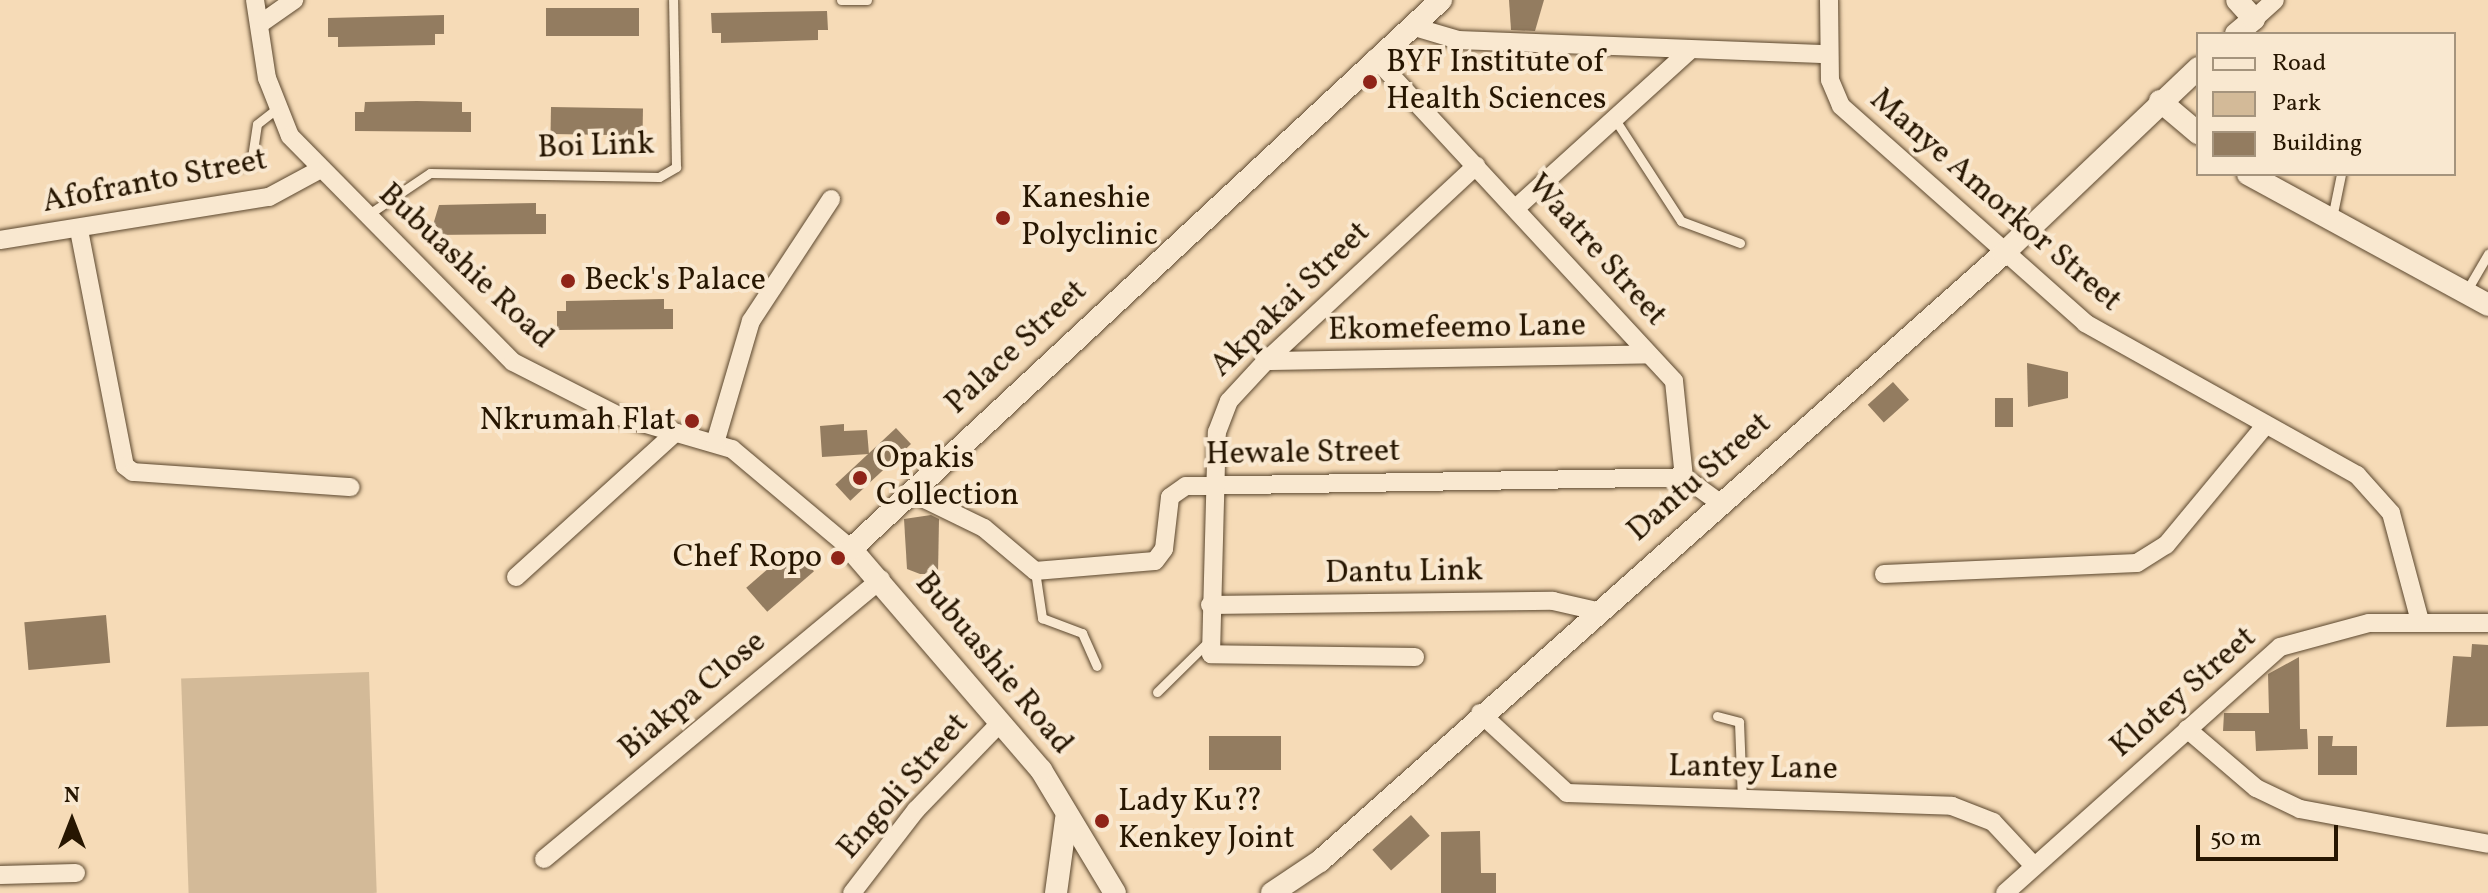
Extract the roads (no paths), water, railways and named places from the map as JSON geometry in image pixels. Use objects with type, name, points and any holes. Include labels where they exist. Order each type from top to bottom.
[{"type":"street","name":"Bubuashie Road","points":[[255,0],[276,109],[317,171],[513,362],[562,392],[675,433],[715,443],[752,460],[851,549],[881,579],[1041,770],[1066,819],[1115,893]]},
{"type":"street","points":[[260,24],[294,0]]},
{"type":"street","name":"Palace Street","points":[[851,549],[1375,58],[1441,0]]},
{"type":"street","name":"Manye Amorkor Street","points":[[1829,0],[1831,91],[1841,106],[2004,253],[2129,353],[2264,427],[2336,458],[2391,513],[2420,621]]},
{"type":"street","points":[[2237,0],[2254,19]]},
{"type":"street","points":[[2238,32],[2275,0]]},
{"type":"street","points":[[1411,26],[1458,40],[1688,52],[1828,54]]},
{"type":"street","points":[[1517,207],[1688,52]]},
{"type":"street","name":"Waatre Street","points":[[1375,58],[1517,207],[1678,390],[1684,477]]},
{"type":"street","name":"Dantu Street","points":[[1272,893],[1320,861],[1480,713],[2004,253],[2196,70]]},
{"type":"street","points":[[2160,101],[2196,131]]},
{"type":"street","name":"Akpakai Street","points":[[1210,647],[1212,485],[1223,409],[1266,361],[1476,166]]},
{"type":"street","name":"Afofranto Street","points":[[0,240],[79,230],[269,197],[317,171]]},
{"type":"street","points":[[2252,176],[2332,222],[2467,290],[2488,305]]},
{"type":"street","points":[[715,443],[751,321],[831,199]]},
{"type":"street","points":[[79,230],[125,466],[133,472],[350,487]]},
{"type":"street","name":"Ekomefeemo Lane","points":[[1266,361],[1648,354]]},
{"type":"street","points":[[1884,574],[2137,563],[2172,539],[2264,427]]},
{"type":"street","points":[[516,577],[675,433]]},
{"type":"street","points":[[1684,477],[1720,503]]},
{"type":"street","name":"Hewale Street","points":[[1035,571],[1155,561],[1164,549],[1170,497],[1186,486],[1684,477]]},
{"type":"street","points":[[910,492],[984,528],[1035,571]]},
{"type":"street","name":"Biakpa Close","points":[[544,859],[881,579]]},
{"type":"street","name":"Dantu Link","points":[[1210,605],[1553,601],[1597,611]]},
{"type":"street","name":"Klotey Street","points":[[2005,893],[2187,729],[2293,641],[2369,623],[2488,623]]},
{"type":"street","points":[[1210,647],[1415,657]]},
{"type":"street","name":"Lantey Lane","points":[[1480,713],[1567,793],[1952,806],[1993,822],[2034,866]]},
{"type":"street","name":"Engoli Street","points":[[852,893],[916,810],[1001,722]]},
{"type":"street","points":[[2187,729],[2256,788],[2300,809],[2488,844]]},
{"type":"street","points":[[1056,893],[1066,819]]},
{"type":"street","points":[[0,875],[76,873]]},
{"type":"lane","name":"Boi Link","points":[[364,218],[430,173],[659,177],[676,167],[673,0]]},
{"type":"lane","points":[[841,0],[867,0]]},
{"type":"lane","points":[[200,172],[251,164],[257,124],[276,109]]},
{"type":"lane","points":[[1614,118],[1681,221],[1740,243]]},
{"type":"lane","points":[[2332,222],[2341,176]]},
{"type":"lane","points":[[2467,290],[2488,254]]},
{"type":"lane","points":[[1035,571],[1042,618],[1082,633],[1097,666]]},
{"type":"lane","points":[[1157,692],[1210,647]]},
{"type":"lane","points":[[1717,716],[1739,722],[1742,799]]},
{"type":"place","name":"BYF Institute of Health Sciences","points":[[1370,82]]},
{"type":"place","name":"Kaneshie Polyclinic","points":[[1003,218]]},
{"type":"place","name":"Beck's Palace","points":[[568,281]]},
{"type":"place","name":"Nkrumah Flat","points":[[692,421]]},
{"type":"place","name":"Opakis Collection","points":[[860,478]]},
{"type":"place","name":"Chef Ropo","points":[[838,558]]},
{"type":"place","name":"Lady Ku?? Kenkey Joint","points":[[1102,821]]}]
